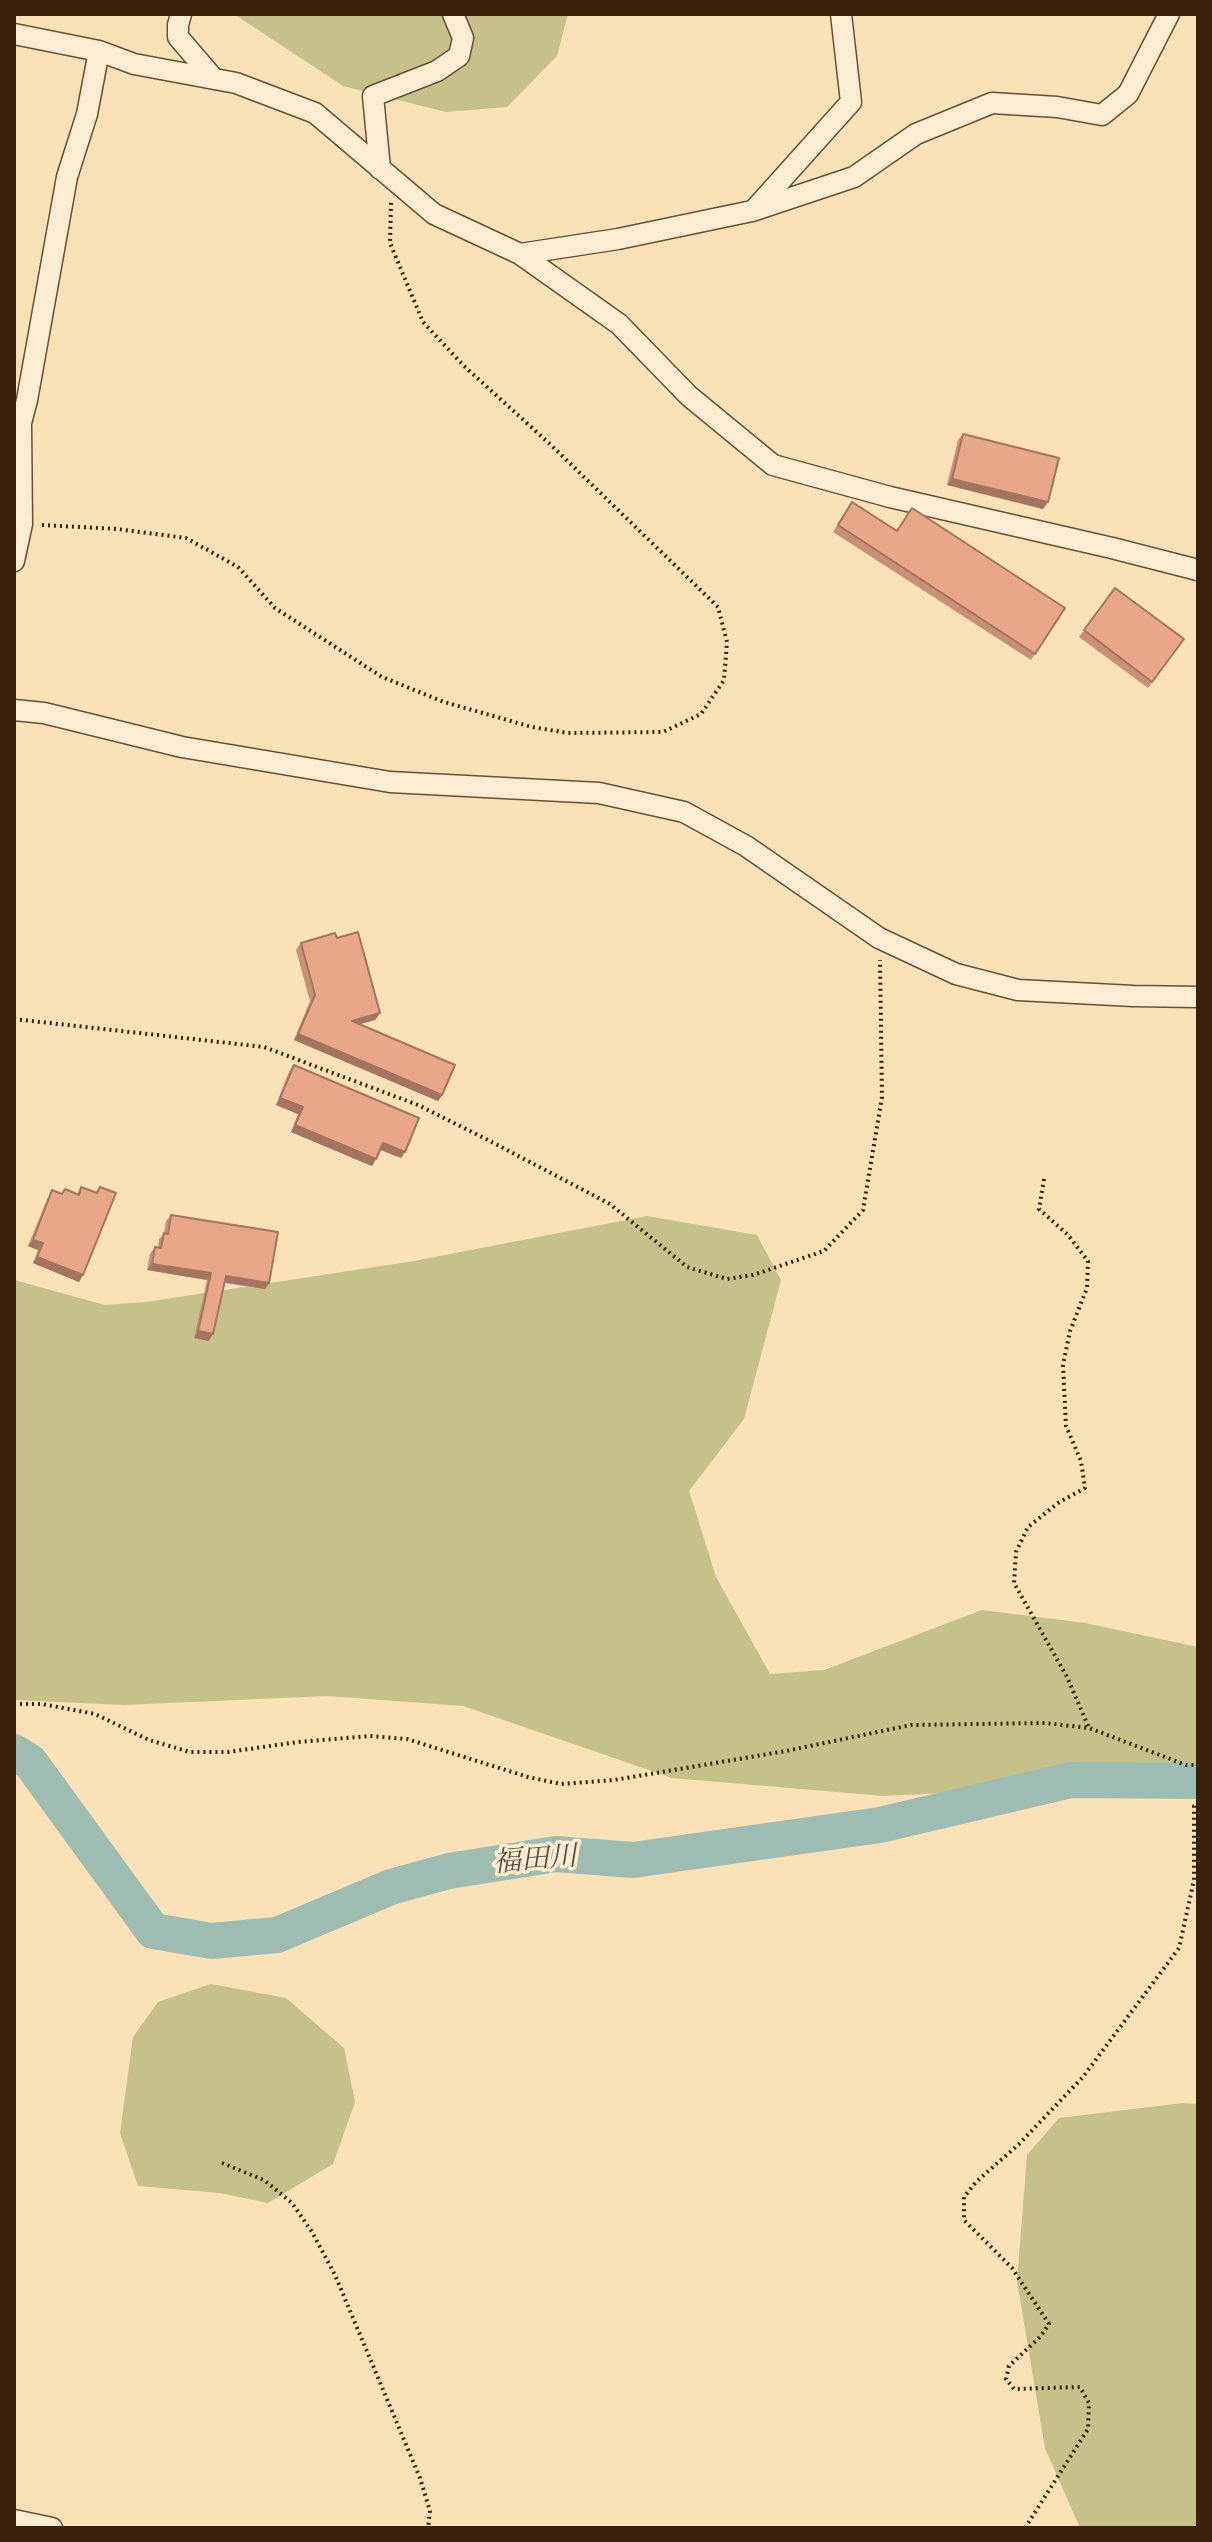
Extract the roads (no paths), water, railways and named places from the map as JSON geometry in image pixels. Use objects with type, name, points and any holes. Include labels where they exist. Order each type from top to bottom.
[{"type":"street","points":[[181,14],[178,37],[214,79]]},
{"type":"street","points":[[386,174],[373,96],[437,71],[459,56],[463,38],[453,14]]},
{"type":"street","points":[[752,211],[851,102],[841,14]]},
{"type":"street","points":[[520,254],[618,239],[752,211],[854,177],[916,134],[992,103],[1057,107],[1102,115],[1128,94],[1169,14]]},
{"type":"street","points":[[14,34],[99,51],[134,64],[236,83],[315,113],[434,214],[520,254],[619,324],[689,396],[773,465],[890,497],[1198,570]]},
{"type":"street","points":[[14,561],[22,524],[21,423],[67,177],[87,114],[99,51]]},
{"type":"street","points":[[14,710],[44,713],[182,747],[390,782],[599,793],[684,812],[746,846],[879,938],[956,974],[1018,990],[1198,997]]},
{"type":"street","points":[[14,2520],[52,2528]]},
{"type":"waterway","name":"福田川","points":[[14,1752],[30,1762],[153,1931],[212,1941],[277,1935],[391,1887],[449,1871],[556,1854],[633,1860],[880,1825],[1071,1780],[1198,1781]]}]
